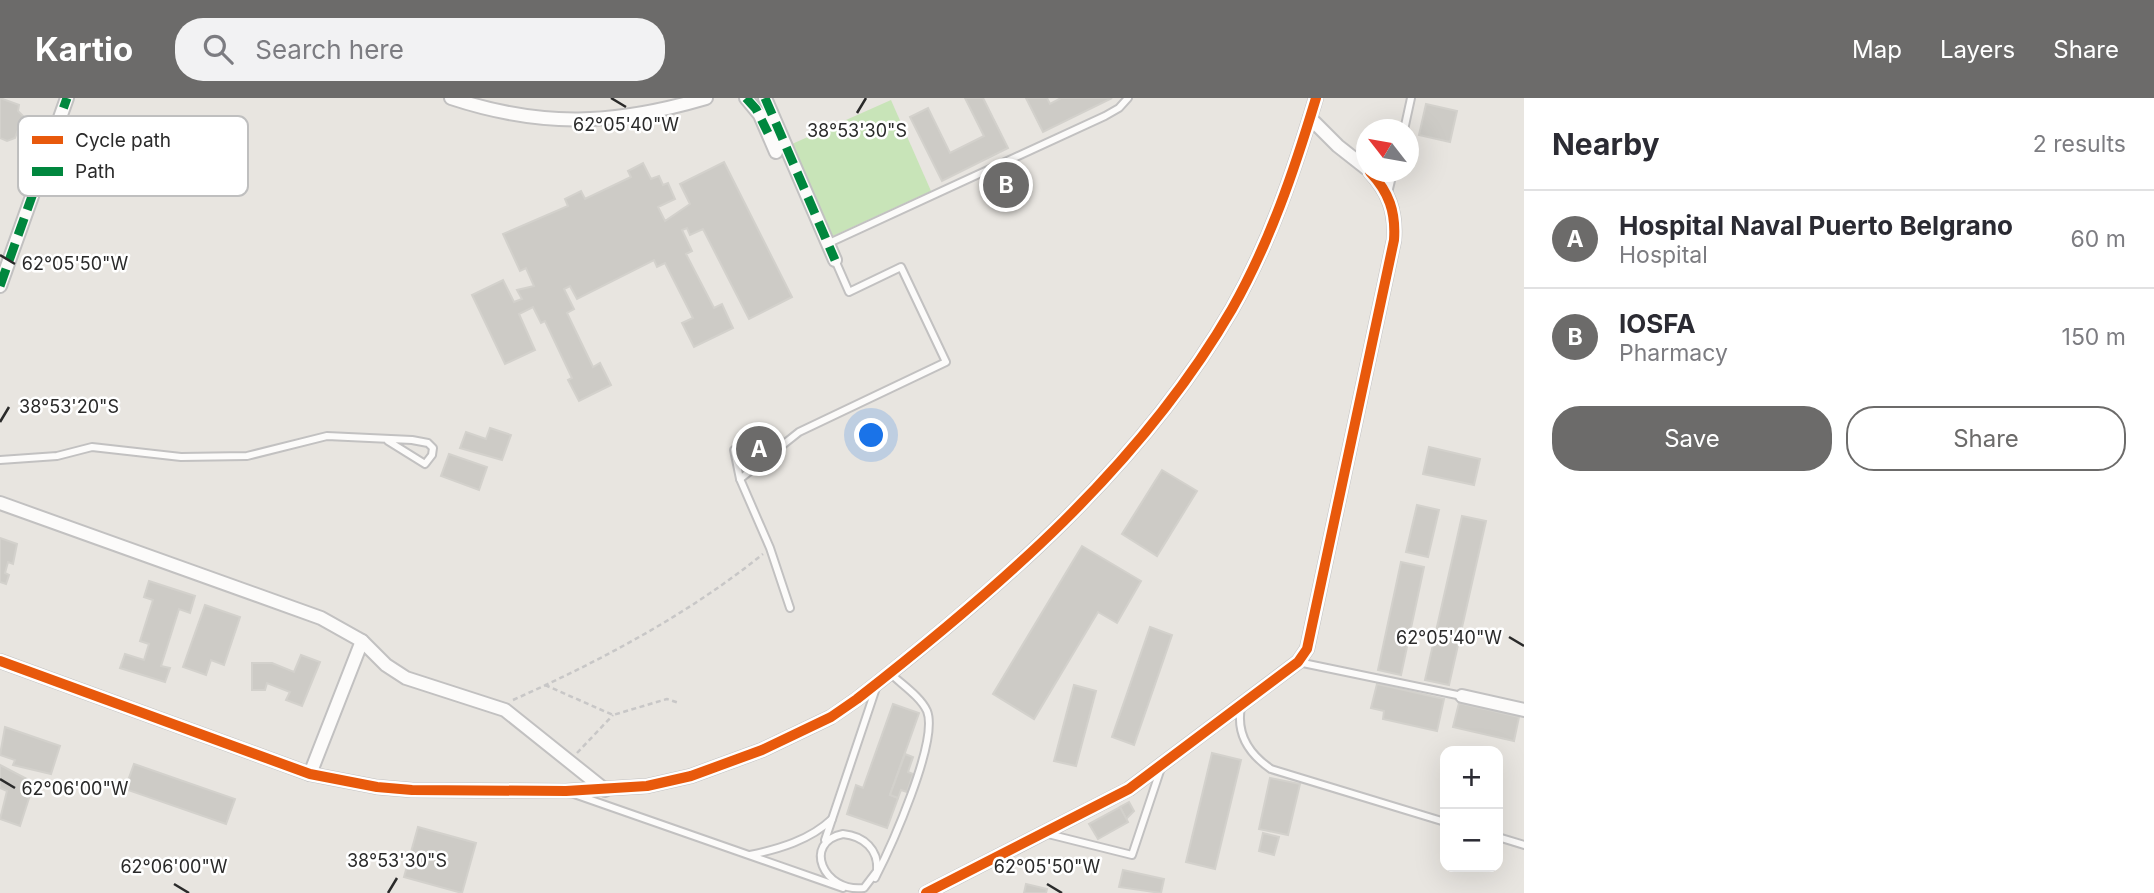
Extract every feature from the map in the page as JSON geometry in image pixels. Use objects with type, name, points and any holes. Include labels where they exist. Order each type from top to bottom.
[{"type":"street","points":[[61,116],[67,98]]},
{"type":"street","points":[[450,98],[517,117],[593,121],[633,117],[706,98]]},
{"type":"street","points":[[746,98],[760,115],[781,163],[793,168]]},
{"type":"street","points":[[765,98],[835,260]]},
{"type":"street","points":[[1313,104],[1338,146],[1356,160]]},
{"type":"street","points":[[0,661],[310,774],[377,787],[412,790],[566,791],[647,786],[691,776],[762,750],[831,717],[878,683],[1026,559],[1127,452],[1182,385],[1233,307],[1289,185],[1313,104]]},
{"type":"street","points":[[926,893],[1111,800],[1162,766],[1298,662],[1313,635],[1394,240],[1395,220],[1388,195],[1378,182]]},
{"type":"street","points":[[0,286],[32,196]]},
{"type":"street","points":[[0,503],[321,618],[362,641],[386,665],[406,678],[429,688],[497,707],[605,790]]},
{"type":"street","points":[[310,774],[362,641]]},
{"type":"street","points":[[1462,696],[1524,710]]},
{"type":"lane","points":[[827,244],[1105,116],[1119,108],[1128,98]]},
{"type":"lane","points":[[1406,119],[1411,98]]},
{"type":"lane","points":[[1388,195],[1391,182]]},
{"type":"lane","points":[[740,479],[799,432],[946,362],[901,267],[849,292],[835,260]]},
{"type":"lane","points":[[0,460],[57,456],[92,447],[181,457],[247,456],[327,436],[428,443],[433,448],[432,454],[425,464],[388,441]]},
{"type":"lane","points":[[734,450],[740,479],[770,548],[790,608]]},
{"type":"lane","points":[[1298,662],[1462,696]]},
{"type":"lane","points":[[878,683],[823,846],[821,859],[824,872],[830,881],[846,889],[864,888],[875,878],[894,843],[925,751],[929,725],[926,708],[890,673]]},
{"type":"lane","points":[[1242,704],[1239,719],[1246,746],[1256,759],[1271,769],[1440,820]]},
{"type":"lane","points":[[1044,833],[1132,855],[1162,766]]},
{"type":"lane","points":[[566,791],[858,893]]},
{"type":"lane","points":[[749,855],[773,850],[819,831],[833,817]]},
{"type":"lane","points":[[823,846],[837,835],[859,838],[876,855],[878,866],[875,878]]},
{"type":"lane","points":[[1503,839],[1524,845]]},
{"type":"path","points":[[497,707],[545,685],[684,611],[717,591],[770,548]]},
{"type":"path","points":[[545,685],[613,715]]},
{"type":"path","points":[[570,761],[595,731],[613,715],[667,699],[679,703]]},
{"type":"green space","points":[[891,100],[931,191],[833,236],[792,144]]},
{"type":"building","points":[[0,98],[19,105],[18,111],[23,116],[18,116],[15,138],[7,141],[0,138]]},
{"type":"building","points":[[965,98],[983,98],[1008,148],[942,181],[910,117],[928,108],[950,153],[984,136]]},
{"type":"building","points":[[1026,98],[1047,98],[1050,104],[1061,98],[1112,98],[1043,132]]},
{"type":"building","points":[[1426,104],[1457,111],[1450,142],[1419,135]]},
{"type":"building","points":[[724,162],[792,297],[749,319],[703,229],[690,235],[687,228],[682,230],[692,251],[686,254],[714,308],[722,304],[733,328],[694,347],[682,323],[693,318],[665,263],[657,267],[654,260],[577,299],[570,286],[564,289],[574,309],[567,313],[593,367],[600,363],[611,385],[579,401],[568,380],[572,378],[545,321],[541,323],[533,307],[519,314],[535,350],[505,364],[472,295],[503,280],[514,302],[522,299],[517,290],[534,286],[526,268],[520,271],[503,234],[568,206],[565,199],[581,191],[585,199],[631,177],[628,171],[643,163],[651,179],[659,176],[663,185],[668,183],[675,199],[658,207],[665,221],[690,204],[680,184]]},
{"type":"building","points":[[490,428],[511,435],[502,460],[460,448],[466,432],[486,439]]},
{"type":"building","points":[[1429,447],[1480,459],[1474,485],[1423,474]]},
{"type":"building","points":[[449,454],[487,467],[479,490],[441,476]]},
{"type":"building","points":[[1162,470],[1197,491],[1157,556],[1122,534]]},
{"type":"building","points":[[1417,505],[1439,510],[1428,557],[1406,552]]},
{"type":"building","points":[[1462,516],[1486,521],[1449,685],[1425,680]]},
{"type":"building","points":[[0,538],[17,544],[13,564],[8,562],[5,573],[9,575],[6,584],[0,582]]},
{"type":"building","points":[[1082,546],[1141,581],[1117,623],[1098,612],[1034,719],[993,694]]},
{"type":"building","points":[[1401,562],[1424,567],[1401,675],[1378,670]]},
{"type":"building","points":[[149,581],[195,596],[190,613],[179,609],[161,666],[170,668],[165,682],[120,668],[125,654],[144,660],[149,644],[140,641],[153,600],[144,597]]},
{"type":"building","points":[[205,605],[240,617],[224,665],[211,660],[206,675],[183,667]]},
{"type":"building","points":[[1150,627],[1172,635],[1134,745],[1112,737]]},
{"type":"building","points":[[301,655],[320,662],[302,706],[286,700],[290,692],[267,683],[265,690],[252,690],[252,663],[272,663],[294,672]]},
{"type":"building","points":[[1377,684],[1444,699],[1437,731],[1383,719],[1384,711],[1371,708]]},
{"type":"building","points":[[1074,685],[1096,691],[1076,766],[1054,761]]},
{"type":"building","points":[[1459,703],[1519,717],[1514,741],[1453,727]]},
{"type":"building","points":[[893,704],[919,713],[890,795],[898,798],[887,828],[847,814],[856,785],[863,788]]},
{"type":"building","points":[[5,727],[60,746],[51,774],[13,765],[15,760],[0,755]]},
{"type":"building","points":[[1212,753],[1241,760],[1215,869],[1186,862]]},
{"type":"building","points":[[905,754],[913,757],[908,772],[913,774],[907,792],[901,790],[898,798],[890,795]]},
{"type":"building","points":[[134,764],[235,799],[226,824],[125,789]]},
{"type":"building","points":[[0,765],[27,779],[24,790],[31,792],[20,826],[0,819],[7,791],[0,788]]},
{"type":"building","points":[[1270,778],[1300,784],[1288,835],[1259,829]]},
{"type":"building","points":[[1129,802],[1134,811],[1126,819],[1120,807]]},
{"type":"building","points":[[1120,807],[1128,822],[1098,839],[1089,824]]},
{"type":"building","points":[[418,827],[476,843],[462,893],[404,877]]},
{"type":"building","points":[[1263,833],[1279,837],[1274,855],[1259,851]]},
{"type":"building","points":[[1123,870],[1164,879],[1161,893],[1119,887]]},
{"type":"building","points":[[1026,884],[1047,889],[1046,893],[1024,893]]},
{"type":"marked path","points":[[61,116],[67,98]]},
{"type":"marked path","points":[[746,98],[756,109],[768,133]]},
{"type":"marked path","points":[[765,98],[835,260]]},
{"type":"marked path","points":[[0,286],[32,196]]},
{"type":"cycle path","points":[[0,661],[310,774],[377,787],[412,790],[566,791],[647,786],[691,776],[762,750],[831,717],[963,613],[1064,521],[1155,421],[1196,366],[1246,284],[1280,206],[1316,98]]},
{"type":"cycle path","points":[[926,893],[1129,789],[1298,662],[1307,649],[1394,240],[1394,220],[1390,203],[1378,182]]},
{"type":"place","name":"IOSFA","points":[[1006,185]]},
{"type":"place","name":"Hospital Naval Puerto Belgrano","points":[[759,449]]}]
